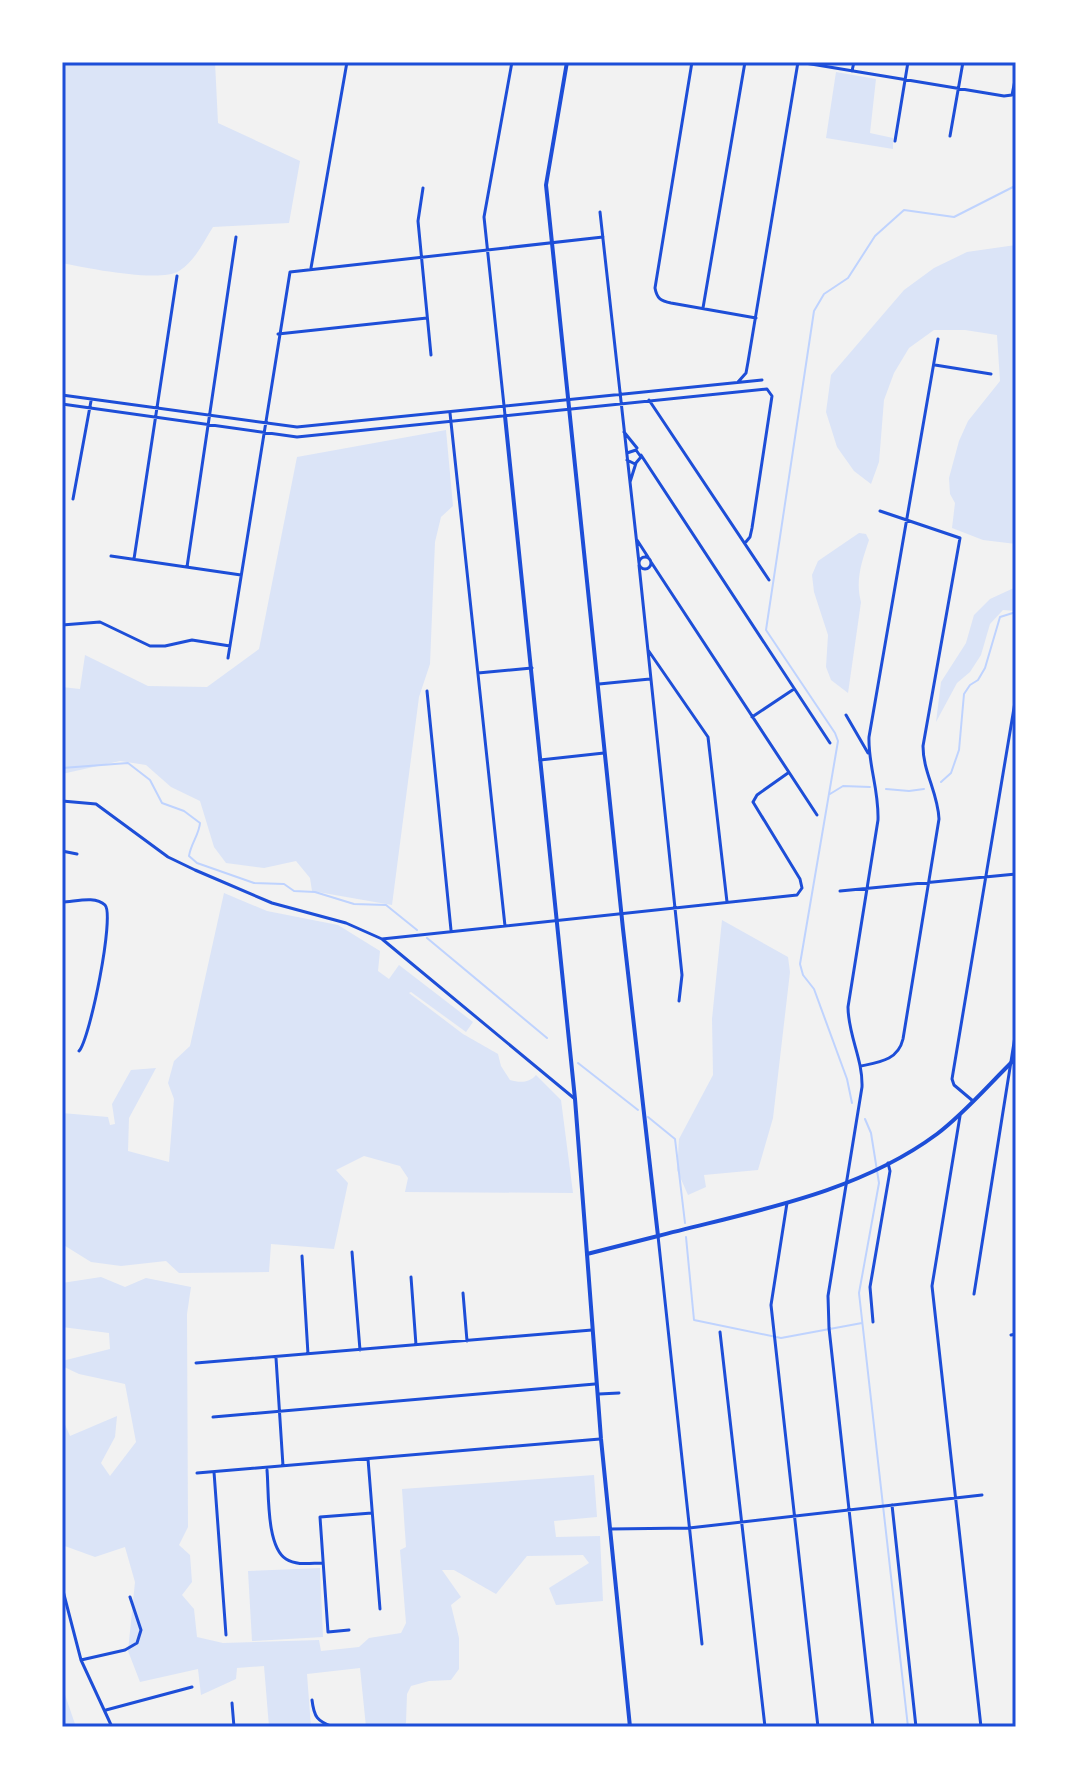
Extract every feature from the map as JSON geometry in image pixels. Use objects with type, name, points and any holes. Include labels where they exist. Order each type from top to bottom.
[{"type":"main road","points":[[567,62],[546,175],[621,914],[658,1236]]},
{"type":"main road","points":[[505,416],[575,1099],[596,1384],[630,1727]]},
{"type":"main road","points":[[587,1254],[787,1203],[847,1183],[936,1134],[1016,1058]]},
{"type":"street","points":[[311,268],[347,62]]},
{"type":"street","points":[[505,416],[484,217],[512,62]]},
{"type":"street","points":[[692,62],[655,288],[660,300],[756,318]]},
{"type":"street","points":[[703,308],[745,62]]},
{"type":"street","points":[[739,391],[738,382],[746,373],[756,318],[798,62],[1004,96],[1012,95],[1016,75]]},
{"type":"street","points":[[852,71],[854,62]]},
{"type":"street","points":[[895,141],[908,62]]},
{"type":"street","points":[[950,136],[963,62]]},
{"type":"street","points":[[423,188],[418,221],[431,355]]},
{"type":"street","points":[[600,212],[682,975],[679,1001]]},
{"type":"street","points":[[187,567],[236,237]]},
{"type":"street","points":[[228,658],[290,272],[603,237]]},
{"type":"street","points":[[134,559],[177,276]]},
{"type":"street","points":[[278,334],[427,318]]},
{"type":"street","points":[[870,757],[872,723],[938,339]]},
{"type":"street","points":[[934,365],[991,374]]},
{"type":"street","points":[[62,395],[264,424],[309,427],[762,380]]},
{"type":"street","points":[[62,404],[310,437],[770,390],[772,396],[752,528],[745,543]]},
{"type":"street","points":[[73,499],[91,399]]},
{"type":"street","points":[[649,400],[769,580]]},
{"type":"street","points":[[450,413],[505,926]]},
{"type":"street","points":[[624,432],[830,743]]},
{"type":"street","points":[[626,457],[631,449],[640,453]]},
{"type":"street","points":[[629,485],[640,453]]},
{"type":"street","points":[[626,457],[648,467]]},
{"type":"street","points":[[861,1066],[891,1058],[902,1045],[938,829],[939,808],[923,763],[923,746],[960,538],[880,511]]},
{"type":"street","points":[[635,537],[817,815]]},
{"type":"street","points":[[111,556],[241,575]]},
{"type":"street","points":[[639,564],[644,557],[651,561]]},
{"type":"street","points":[[641,585],[651,561]]},
{"type":"street","points":[[639,564],[660,574]]},
{"type":"street","points":[[62,625],[100,622],[150,646],[192,640],[230,646]]},
{"type":"street","points":[[647,649],[708,737],[727,902]]},
{"type":"street","points":[[478,673],[532,668]]},
{"type":"street","points":[[598,684],[650,679]]},
{"type":"street","points":[[752,717],[794,689]]},
{"type":"street","points":[[427,691],[451,932]]},
{"type":"street","points":[[973,1101],[954,1085],[952,1079],[1016,696]]},
{"type":"street","points":[[846,715],[870,757],[876,780],[878,809],[848,1007],[850,1031],[861,1066],[860,1101],[828,1296],[873,1727]]},
{"type":"street","points":[[540,760],[605,753]]},
{"type":"street","points":[[382,939],[797,895],[802,883],[753,802],[757,795],[788,773]]},
{"type":"street","points":[[62,801],[96,804],[151,846],[182,865],[272,903],[346,923],[382,939],[575,1099]]},
{"type":"street","points":[[62,851],[77,854]]},
{"type":"street","points":[[840,891],[1016,874]]},
{"type":"street","points":[[62,902],[96,900],[106,905],[109,911],[92,1012],[85,1043],[79,1051]]},
{"type":"street","points":[[974,1294],[1016,1030]]},
{"type":"street","points":[[960,1114],[932,1286],[981,1727]]},
{"type":"street","points":[[873,1322],[870,1287],[890,1171],[888,1163]]},
{"type":"street","points":[[787,1203],[771,1299],[818,1727]]},
{"type":"street","points":[[658,1236],[702,1644]]},
{"type":"street","points":[[352,1252],[360,1350]]},
{"type":"street","points":[[302,1256],[308,1354]]},
{"type":"street","points":[[411,1277],[416,1345]]},
{"type":"street","points":[[463,1293],[467,1341]]},
{"type":"street","points":[[196,1363],[592,1330]]},
{"type":"street","points":[[720,1332],[765,1727]]},
{"type":"street","points":[[275,1357],[283,1466]]},
{"type":"street","points":[[213,1417],[596,1384]]},
{"type":"street","points":[[597,1394],[619,1393]]},
{"type":"street","points":[[197,1473],[601,1439]]},
{"type":"street","points":[[368,1459],[380,1609]]},
{"type":"street","points":[[267,1468],[275,1546],[288,1560],[323,1563]]},
{"type":"street","points":[[214,1472],[226,1635]]},
{"type":"street","points":[[610,1529],[689,1528],[982,1495]]},
{"type":"street","points":[[890,1505],[916,1727]]},
{"type":"street","points":[[349,1630],[328,1632],[320,1517],[372,1513]]},
{"type":"street","points":[[62,1587],[81,1660],[112,1727]]},
{"type":"street","points":[[81,1660],[125,1650],[137,1643],[141,1630],[130,1597]]},
{"type":"street","points":[[105,1710],[192,1687]]},
{"type":"street","points":[[312,1700],[319,1722],[333,1727]]},
{"type":"street","points":[[232,1703],[234,1727]]},
{"type":"shaded area","points":[[62,62],[215,62],[218,123],[300,161],[289,223],[213,227],[190,262],[170,274],[122,273],[62,263]]},
{"type":"shaded area","points":[[836,72],[876,79],[870,133],[893,138],[893,149],[826,138]]},
{"type":"shaded area","points":[[1016,245],[1016,544],[983,540],[952,528],[955,503],[950,494],[949,478],[968,421],[1000,381],[997,335],[965,330],[934,330],[909,348],[894,373],[884,400],[879,462],[871,484],[854,471],[837,447],[826,412],[831,375],[904,290],[934,268],[967,252]]},
{"type":"shaded area","points":[[446,430],[453,506],[441,517],[435,542],[430,664],[419,697],[392,905],[312,891],[310,878],[296,861],[264,868],[226,863],[214,847],[200,801],[171,787],[146,765],[120,761],[62,774],[62,687],[80,689],[85,655],[148,686],[207,687],[259,649],[297,457]]},
{"type":"shaded area","points":[[859,533],[866,534],[869,540],[859,578],[861,602],[848,693],[831,680],[826,667],[828,635],[814,592],[812,575],[818,561]]},
{"type":"shaded area","points":[[1016,587],[1016,611],[1003,610],[990,624],[981,655],[970,672],[957,683],[936,722],[941,682],[966,643],[974,615],[990,599]]},
{"type":"shaded area","points":[[224,893],[267,911],[338,925],[380,951],[378,971],[389,979],[399,965],[473,1022],[466,1032],[409,993],[463,1034],[498,1054],[510,1080],[524,1082],[536,1075],[561,1100],[573,1193],[405,1192],[408,1178],[400,1166],[364,1156],[336,1170],[348,1183],[334,1249],[271,1244],[269,1272],[179,1273],[166,1261],[121,1266],[91,1262],[62,1244],[62,1113],[108,1117],[110,1125],[115,1124],[112,1104],[131,1070],[156,1068],[129,1118],[128,1151],[169,1162],[174,1099],[168,1083],[174,1061],[190,1046]]},
{"type":"shaded area","points":[[722,920],[788,957],[790,972],[773,1118],[758,1170],[704,1175],[706,1187],[688,1195],[677,1170],[679,1139],[713,1075],[712,1019]]},
{"type":"shaded area","points":[[101,1277],[125,1287],[146,1278],[191,1287],[187,1314],[188,1527],[179,1545],[190,1555],[192,1582],[182,1595],[194,1609],[197,1637],[223,1643],[319,1640],[321,1651],[359,1647],[369,1638],[401,1633],[406,1623],[400,1550],[406,1547],[402,1489],[594,1475],[597,1517],[554,1521],[556,1537],[600,1536],[603,1601],[556,1605],[549,1588],[589,1563],[583,1555],[527,1556],[496,1594],[454,1570],[442,1570],[461,1597],[451,1605],[459,1638],[459,1669],[451,1680],[411,1686],[407,1694],[406,1723],[402,1727],[366,1727],[360,1668],[307,1674],[311,1727],[269,1727],[264,1666],[237,1668],[236,1679],[201,1695],[198,1669],[140,1682],[128,1651],[135,1582],[125,1547],[95,1557],[62,1545],[62,1418],[70,1436],[117,1416],[115,1437],[101,1463],[110,1476],[136,1442],[125,1384],[79,1374],[62,1366],[62,1361],[110,1349],[109,1333],[62,1327],[62,1283]]},
{"type":"shaded area","points":[[320,1568],[323,1637],[252,1641],[248,1571]]},
{"type":"shaded area","points":[[62,1686],[76,1727],[62,1727]]},
{"type":"waterway","points":[[852,1103],[847,1079],[814,989],[803,975],[800,964],[838,741],[766,630],[814,311],[824,294],[848,278],[875,236],[904,210],[954,217],[1013,187],[1016,191]]},
{"type":"waterway","points":[[941,782],[951,773],[959,750],[964,694],[985,668],[1000,617],[1016,612]]},
{"type":"waterway","points":[[62,768],[128,763],[150,780],[162,803],[184,811],[200,823],[189,856],[197,863],[254,883],[284,884],[294,891],[315,892],[354,904],[386,905],[417,930]]},
{"type":"waterway","points":[[830,794],[843,786],[870,787]]},
{"type":"waterway","points":[[886,789],[924,789]]},
{"type":"waterway","points":[[427,938],[547,1038]]},
{"type":"waterway","points":[[578,1063],[638,1110]]},
{"type":"waterway","points":[[648,1117],[675,1139],[685,1223]]},
{"type":"waterway","points":[[865,1119],[871,1133],[879,1183],[859,1293],[908,1727]]},
{"type":"waterway","points":[[686,1237],[694,1320],[781,1338],[862,1323]]}]
